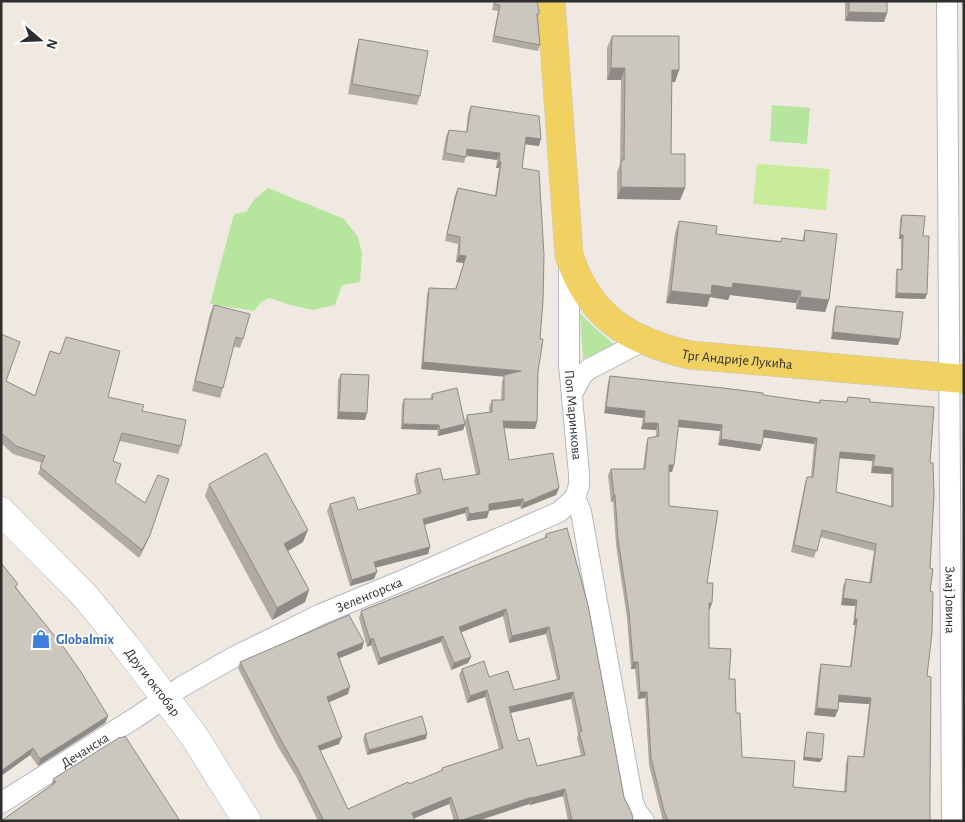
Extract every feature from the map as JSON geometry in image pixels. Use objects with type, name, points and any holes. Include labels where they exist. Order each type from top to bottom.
[{"type":"main road","name":"Поп Маринкова","points":[[552,1],[569,255]]},
{"type":"main road","name":"Трг Андрије Лукића","points":[[569,255],[576,274],[598,309],[614,323],[643,341],[662,349],[690,355],[957,378]]},
{"type":"main road","name":"Други октобар","points":[[1,510],[85,596],[166,697],[194,736],[247,821]]},
{"type":"street","points":[[947,1],[957,378]]},
{"type":"street","name":"Поп Маринкова","points":[[569,255],[569,364],[579,474],[579,485],[575,498],[581,512],[634,802],[637,812],[644,821]]},
{"type":"street","points":[[573,392],[582,375],[589,369],[643,341]]},
{"type":"street","name":"Змај Јовина","points":[[952,821],[957,378]]},
{"type":"street","name":"Зеленгорска","points":[[166,697],[234,657],[319,615],[558,512],[575,498]]},
{"type":"street","name":"Дечанска","points":[[1,803],[166,697]]},
{"type":"green space","points":[[772,105],[810,108],[807,144],[770,141]]},
{"type":"green space","points":[[757,164],[830,169],[826,210],[753,204]]},
{"type":"green space","points":[[268,188],[344,219],[358,237],[362,253],[360,282],[342,285],[335,305],[313,310],[269,298],[260,303],[254,311],[210,304],[234,214],[246,212],[254,200]]},
{"type":"green space","points":[[580,313],[596,329],[615,345],[583,359]]},
{"type":"building","points":[[495,1],[537,1],[540,45],[494,36],[500,5],[494,4]]},
{"type":"building","points":[[849,1],[887,1],[887,13],[849,12]]},
{"type":"building","points":[[612,36],[679,36],[679,70],[672,70],[671,154],[685,154],[685,188],[621,187],[621,160],[624,160],[625,68],[611,68]]},
{"type":"building","points":[[359,39],[428,51],[420,96],[352,84]]},
{"type":"building","points":[[471,106],[539,116],[541,139],[526,137],[522,168],[539,171],[544,255],[540,339],[543,339],[538,372],[537,422],[503,421],[509,460],[553,453],[559,488],[524,503],[523,499],[489,504],[489,511],[469,514],[468,507],[423,519],[430,547],[374,562],[377,572],[352,580],[330,504],[354,497],[358,510],[421,493],[416,474],[440,468],[443,480],[480,474],[467,415],[492,412],[492,400],[504,400],[504,375],[521,371],[423,362],[429,288],[456,289],[466,256],[459,255],[460,237],[447,234],[458,188],[496,196],[501,162],[499,161],[500,153],[467,149],[466,157],[445,153],[449,130],[467,132]]},
{"type":"building","points":[[902,215],[925,216],[923,236],[929,236],[927,294],[897,293],[897,269],[902,270],[903,235],[900,235]]},
{"type":"building","points":[[679,221],[717,226],[716,234],[781,242],[782,238],[804,241],[805,230],[837,234],[829,300],[800,297],[801,291],[733,283],[732,288],[712,285],[711,295],[671,291]]},
{"type":"building","points":[[214,305],[250,314],[243,339],[236,337],[223,388],[195,381]]},
{"type":"building","points":[[836,306],[903,312],[900,339],[833,332]]},
{"type":"building","points":[[1,334],[20,342],[6,381],[35,396],[50,351],[60,354],[66,337],[120,351],[108,397],[144,405],[142,411],[186,420],[181,446],[122,433],[113,461],[121,464],[115,482],[145,503],[158,475],[169,479],[150,535],[142,550],[40,467],[45,456],[16,446],[1,433]]},
{"type":"building","points":[[341,374],[369,375],[367,413],[339,412]]},
{"type":"building","points":[[610,376],[763,393],[763,395],[820,403],[820,400],[847,402],[848,397],[870,399],[870,402],[934,407],[930,463],[933,463],[934,495],[930,568],[933,569],[930,591],[933,592],[932,633],[927,676],[931,677],[930,821],[668,821],[651,758],[647,692],[640,692],[638,662],[633,662],[629,612],[618,539],[611,469],[645,469],[648,438],[659,436],[658,423],[644,423],[645,411],[606,407]],"holes":[[[679,420],[722,425],[721,439],[762,445],[764,430],[817,438],[813,477],[807,477],[794,545],[817,551],[822,530],[876,544],[871,583],[846,579],[843,598],[857,600],[855,618],[857,619],[851,667],[821,664],[817,708],[838,710],[839,695],[871,698],[864,757],[848,756],[846,792],[793,787],[795,761],[742,757],[740,713],[736,713],[735,679],[729,679],[731,649],[709,648],[709,603],[712,603],[713,583],[707,583],[718,511],[669,506],[669,465],[674,465]],[[840,452],[875,455],[873,466],[893,468],[893,507],[836,492]]]},
{"type":"building","points":[[457,388],[465,424],[440,430],[439,425],[403,424],[404,399],[433,399],[432,394]]},
{"type":"building","points":[[266,453],[308,530],[284,544],[309,590],[277,608],[209,484]]},
{"type":"building","points":[[567,528],[588,605],[624,797],[632,814],[633,821],[572,821],[565,789],[532,797],[459,821],[451,797],[412,813],[415,821],[324,821],[240,662],[349,615],[364,642],[337,653],[350,687],[327,697],[342,737],[318,746],[348,809],[408,782],[409,784],[443,770],[442,768],[503,748],[487,690],[470,696],[462,669],[484,661],[489,677],[508,671],[514,690],[560,679],[549,627],[512,636],[506,609],[459,627],[471,657],[454,663],[443,636],[380,658],[373,638],[370,640],[361,611],[547,537],[546,534]],"holes":[[[573,692],[582,731],[579,732],[585,755],[537,766],[529,738],[518,741],[509,707]]]},
{"type":"building","points":[[1,563],[18,584],[15,587],[62,645],[81,672],[108,716],[40,759],[33,748],[1,771]]},
{"type":"building","points":[[422,716],[427,734],[369,750],[365,734]]},
{"type":"building","points":[[807,732],[824,734],[822,759],[804,757]]},
{"type":"building","points":[[125,736],[180,821],[1,821],[56,782],[53,779],[120,737]]},
{"type":"place","name":"Globalmix","points":[[41,639]]}]
